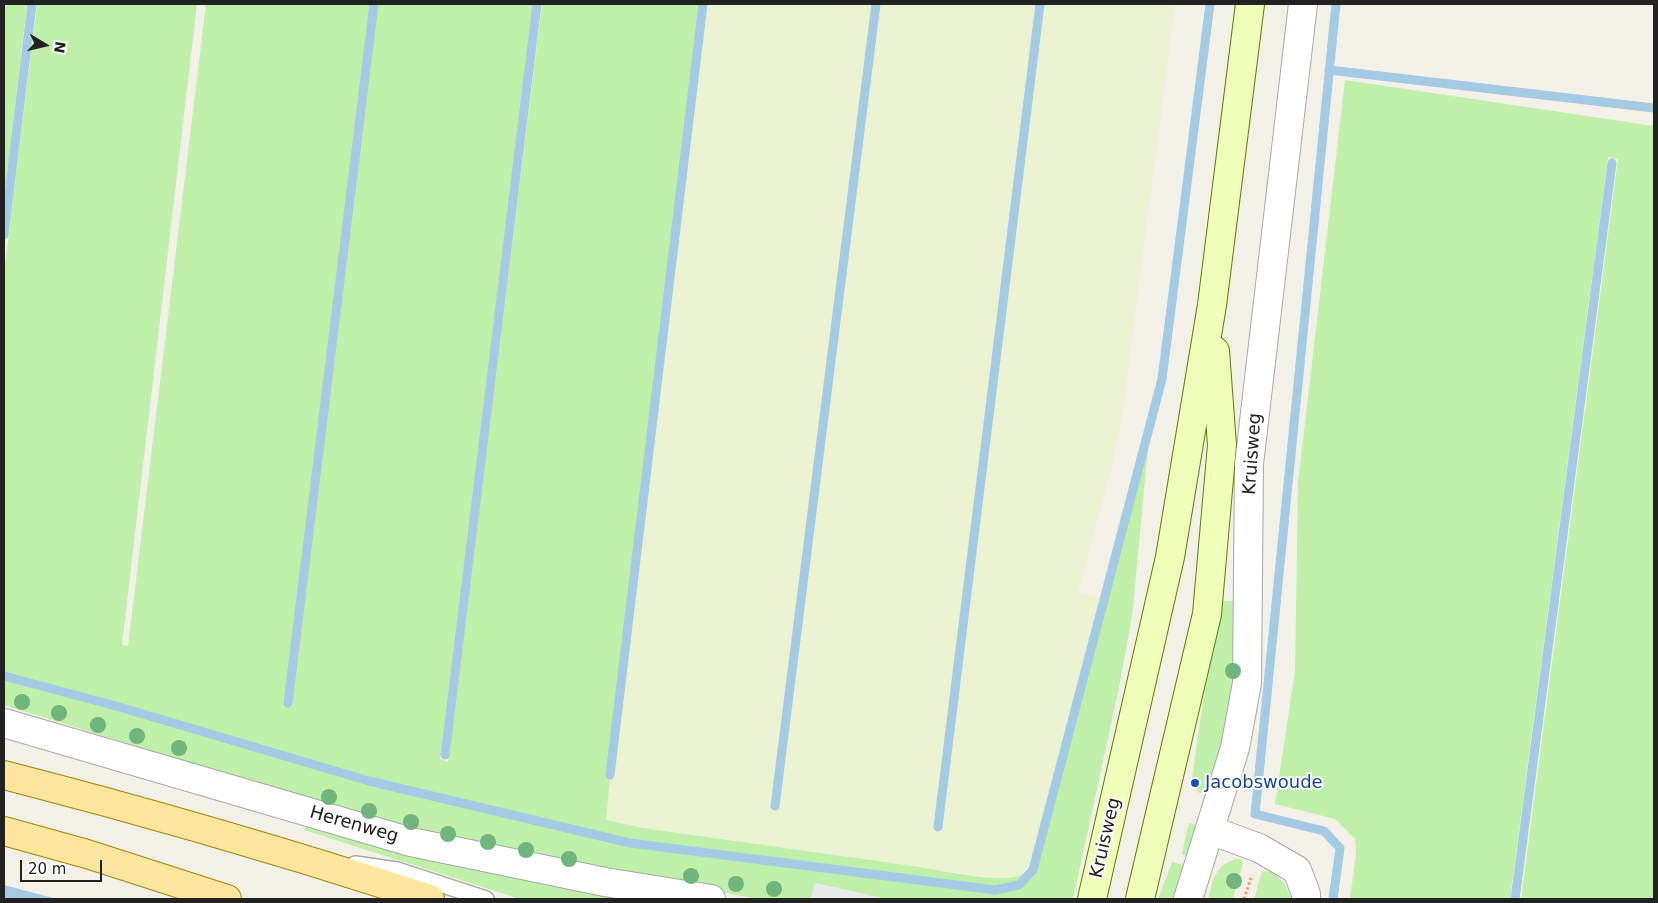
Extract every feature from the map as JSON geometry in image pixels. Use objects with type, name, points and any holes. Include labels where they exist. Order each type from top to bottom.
[{"type":"main road","name":"Kruisweg","points":[[1092,899],[1170,558],[1212,305],[1250,4]]},
{"type":"main road","name":"Kruisweg","points":[[1140,899],[1207,614],[1222,446],[1212,305]]},
{"type":"main road","name":"Herenweg","points":[[4,775],[119,805],[301,857],[430,899]]},
{"type":"main road","points":[[4,831],[88,854],[226,899]]},
{"type":"street","name":"Kruisweg","points":[[1188,899],[1236,748],[1247,683],[1250,464],[1303,4]]},
{"type":"street","name":"Herenweg","points":[[4,723],[412,842],[605,882],[711,899]]},
{"type":"street","points":[[1210,830],[1259,848],[1297,870],[1306,899]]},
{"type":"lane","name":"Herenweg","points":[[301,857],[397,870],[486,899]]},
{"type":"green space","points":[[4,4],[27,4],[4,199]]},
{"type":"green space","points":[[37,4],[197,4],[122,645],[128,646],[206,4],[533,4],[440,759],[448,762],[542,4],[700,4],[607,777],[610,777],[606,820],[643,828],[920,867],[970,876],[1009,878],[1025,873],[1035,859],[1045,830],[1151,417],[1132,617],[1118,692],[1073,899],[885,899],[815,883],[811,899],[758,899],[552,862],[386,824],[4,705],[4,273]]},
{"type":"green space","points":[[707,4],[1175,4],[1123,410],[1113,462],[1078,592],[1105,598],[1038,851],[1030,866],[1019,876],[999,878],[643,828],[605,820]]},
{"type":"green space","points":[[1345,80],[1654,126],[1654,899],[1521,899],[1618,159],[1608,157],[1510,899],[1350,899],[1356,854],[1355,839],[1335,819],[1275,804],[1295,671],[1298,483]]},
{"type":"green space","points":[[1217,601],[1235,601],[1234,687],[1223,752],[1191,858],[1182,854],[1189,823],[1197,825],[1205,794],[1197,792],[1199,781],[1192,779]]},
{"type":"green space","points":[[309,819],[651,899],[520,899],[304,830]]},
{"type":"green space","points":[[1236,859],[1241,859],[1243,863],[1233,899],[1208,899],[1219,869]]},
{"type":"green space","points":[[1172,862],[1188,866],[1178,899],[1158,899]]},
{"type":"green space","points":[[1272,871],[1285,884],[1291,899],[1254,899],[1262,872]]},
{"type":"shaded area","points":[[815,883],[885,899],[811,899]]},
{"type":"water","points":[[4,885],[57,899],[4,899]]},
{"type":"waterway","points":[[4,235],[32,4]]},
{"type":"waterway","points":[[288,703],[374,4]]},
{"type":"waterway","points":[[445,755],[537,4]]},
{"type":"waterway","points":[[610,775],[703,4]]},
{"type":"waterway","points":[[775,806],[876,4]]},
{"type":"waterway","points":[[938,827],[1040,4]]},
{"type":"waterway","points":[[4,676],[116,706],[369,781],[630,843],[995,890],[1019,885],[1033,870],[1162,379],[1210,4]]},
{"type":"waterway","points":[[1333,899],[1340,848],[1324,831],[1255,814],[1336,4]]},
{"type":"waterway","points":[[1329,70],[1654,108]]},
{"type":"waterway","points":[[1515,899],[1612,163]]},
{"type":"place","name":"Jacobswoude","points":[[1195,783]]}]
